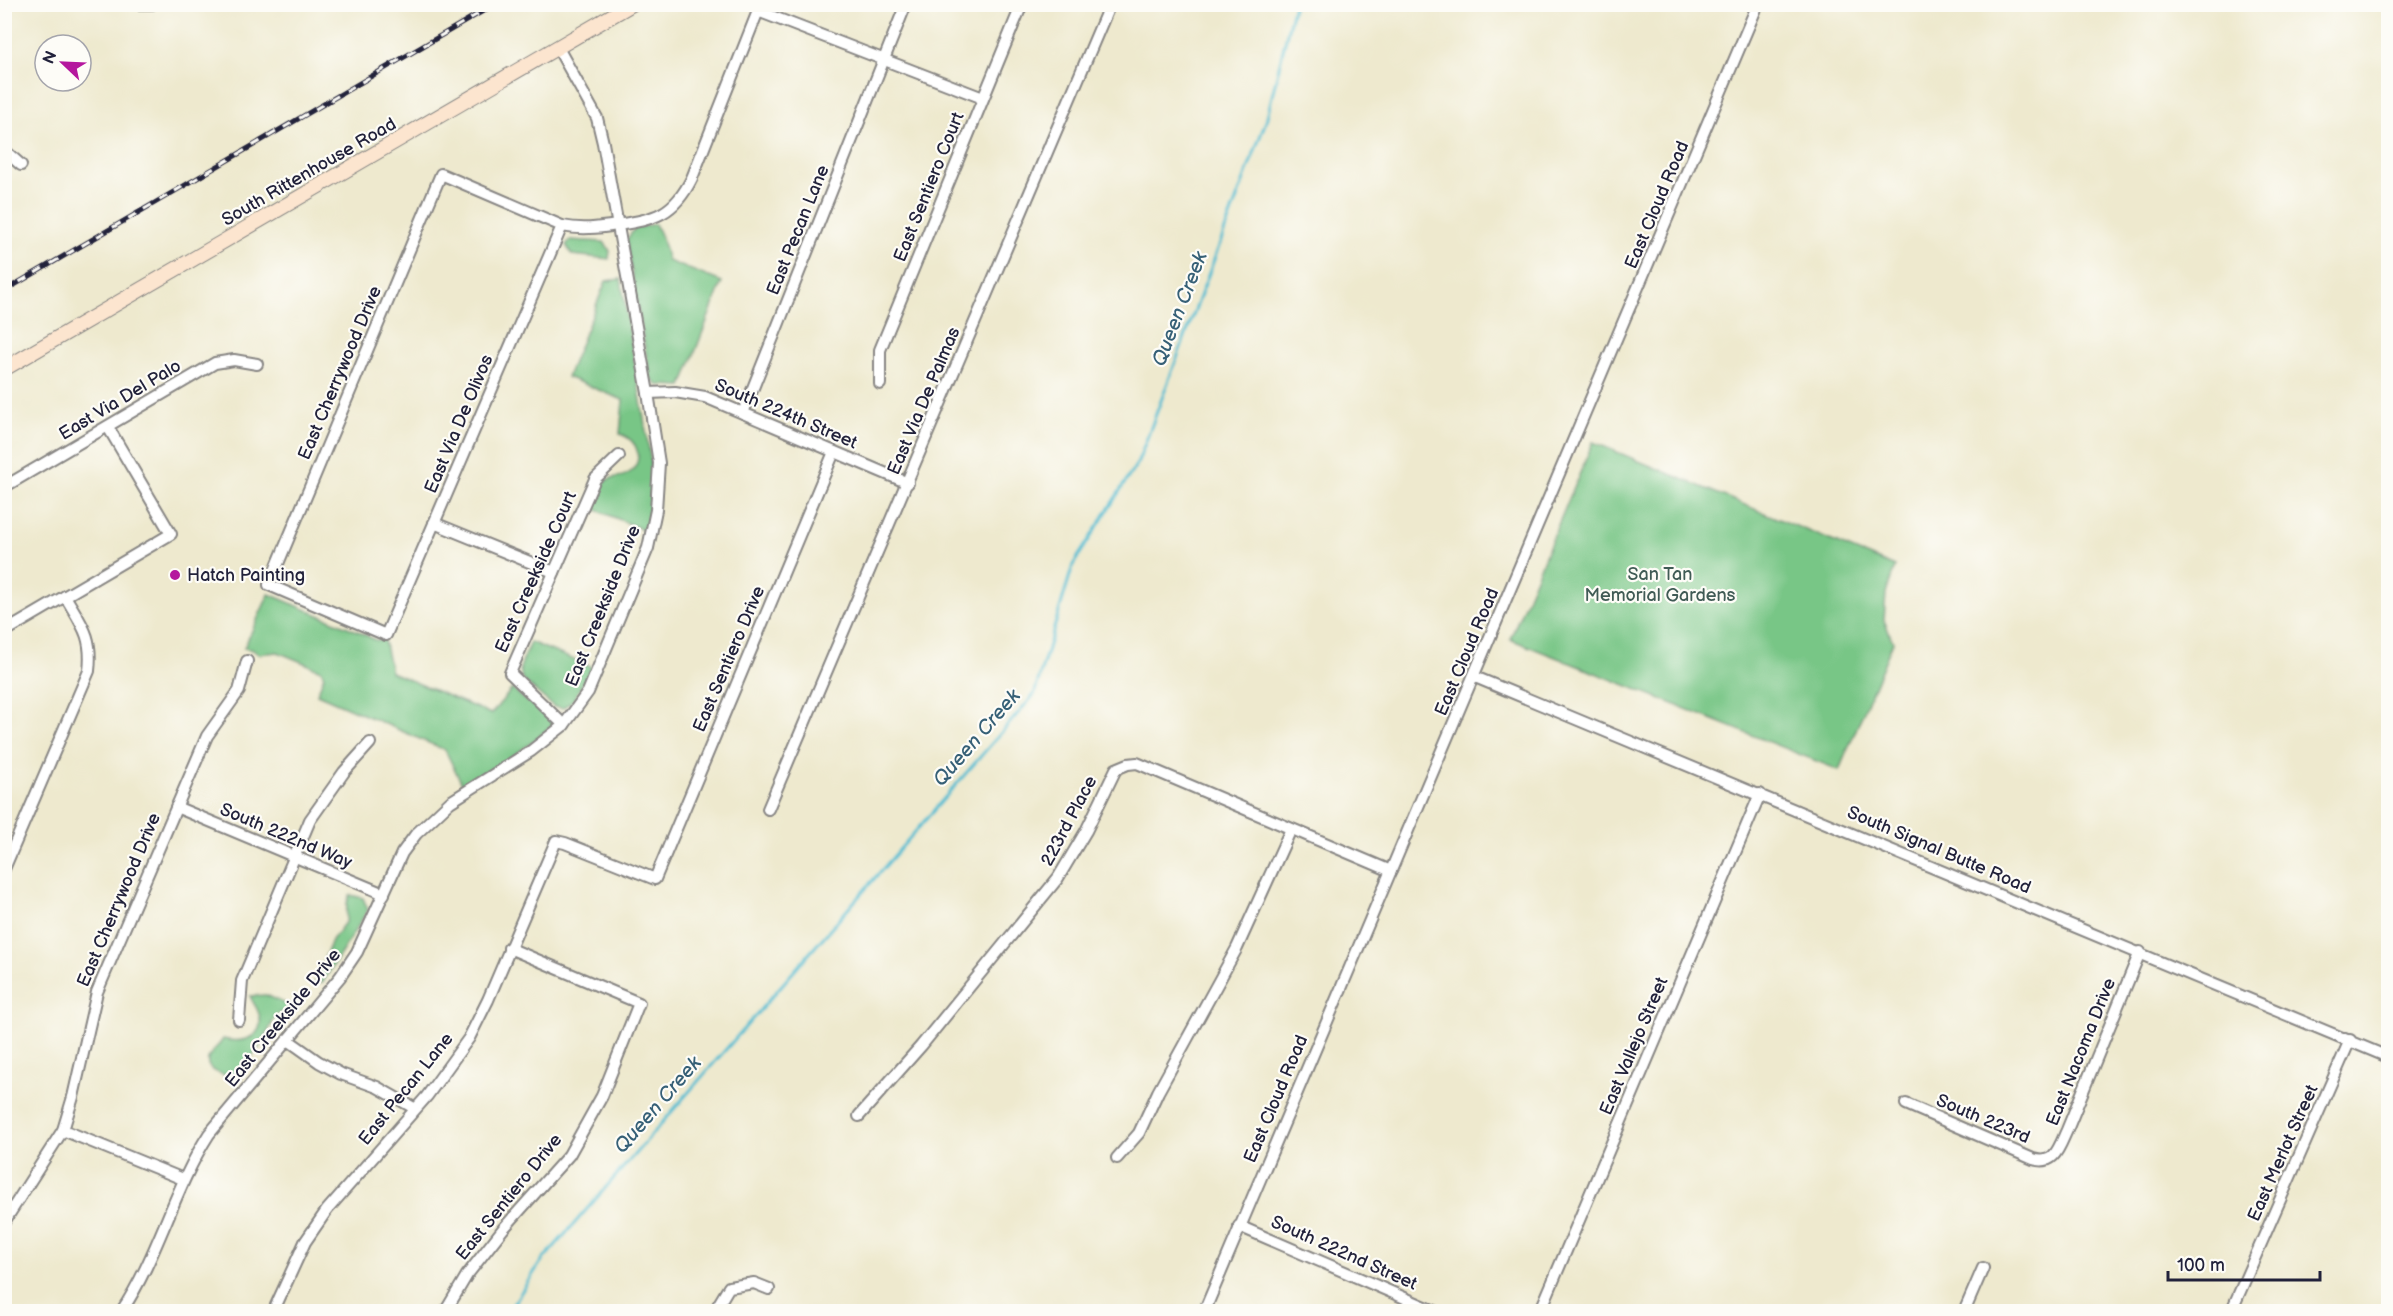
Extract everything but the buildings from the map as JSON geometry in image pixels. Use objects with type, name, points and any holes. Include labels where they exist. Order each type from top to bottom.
[{"type":"main road","name":"South Rittenhouse Road","points":[[4,369],[632,4]]},
{"type":"street","points":[[132,4],[152,4]]},
{"type":"street","name":"East Pecan Lane","points":[[743,412],[906,4]]},
{"type":"street","name":"East Sentiero Court","points":[[880,384],[880,350],[1022,4]]},
{"type":"street","name":"East Via De Palmas","points":[[768,809],[1110,4]]},
{"type":"street","name":"East Cloud Road","points":[[1204,1311],[1475,677],[1758,4]]},
{"type":"street","points":[[562,226],[585,229],[646,220],[660,215],[677,203],[686,190],[758,11],[983,98]]},
{"type":"street","name":"East Creekside Drive","points":[[121,1311],[147,1264],[183,1179],[209,1134],[346,969],[361,944],[402,853],[416,834],[450,802],[531,751],[564,725],[588,692],[648,548],[658,490],[658,463],[648,393],[600,128],[558,48]]},
{"type":"street","points":[[4,150],[21,165]]},
{"type":"street","name":"East Cherrywood Drive","points":[[386,635],[270,585],[441,174],[562,226]]},
{"type":"street","name":"East Via De Olivos","points":[[386,635],[562,226]]},
{"type":"street","name":"East Via Del Palo","points":[[4,487],[215,363],[234,360],[257,364]]},
{"type":"street","name":"South 224th Street","points":[[648,393],[675,392],[705,397],[908,483]]},
{"type":"street","points":[[4,632],[171,534],[108,427]]},
{"type":"street","name":"East Sentiero Drive","points":[[556,841],[655,879],[834,452]]},
{"type":"street","name":"East Creekside Court","points":[[564,725],[510,673],[595,478],[619,456]]},
{"type":"street","points":[[434,523],[554,572]]},
{"type":"street","points":[[4,869],[89,671],[91,650],[84,628],[65,597]]},
{"type":"street","name":"East Cherrywood Drive","points":[[4,1222],[63,1130],[73,1097],[97,992],[207,736],[239,691],[247,661]]},
{"type":"street","name":"South Signal Butte Road","points":[[1475,677],[2388,1057]]},
{"type":"street","points":[[239,1020],[242,981],[310,820],[344,772],[370,743]]},
{"type":"street","name":"223rd Place","points":[[859,1116],[921,1046],[1058,878],[1086,831],[1116,769],[1128,764],[1137,764],[1391,871]]},
{"type":"street","name":"East Vallejo Street","points":[[1539,1311],[1760,794]]},
{"type":"street","name":"South 222nd Way","points":[[176,807],[384,894]]},
{"type":"street","points":[[1117,1158],[1139,1133],[1158,1092],[1237,948],[1291,829]]},
{"type":"street","name":"East Pecan Lane","points":[[273,1311],[305,1242],[327,1209],[427,1096],[469,1038],[556,841]]},
{"type":"street","name":"East Sentiero Drive","points":[[445,1311],[467,1275],[503,1229],[569,1155],[602,1096],[639,1003],[509,948]]},
{"type":"street","name":"East Nacoma Drive","points":[[2048,1161],[2057,1152],[2067,1130],[2140,952]]},
{"type":"street","points":[[288,1040],[341,1074],[377,1087],[414,1108]]},
{"type":"street","name":"East Merlot Street","points":[[2231,1311],[2350,1040]]},
{"type":"street","name":"South 223rd","points":[[1906,1104],[2033,1159],[2048,1161]]},
{"type":"street","points":[[63,1130],[183,1179]]},
{"type":"street","name":"South 222nd Street","points":[[1239,1226],[1437,1311]]},
{"type":"street","points":[[1964,1311],[1983,1268]]},
{"type":"street","points":[[714,1311],[729,1287],[754,1282],[769,1289]]},
{"type":"green space","points":[[655,224],[668,261],[722,282],[682,386],[657,385],[650,377],[627,245],[627,239],[635,228]]},
{"type":"green space","points":[[570,240],[604,242],[610,251],[609,259],[572,255],[566,245]]},
{"type":"green space","points":[[621,279],[651,462],[651,501],[646,531],[592,508],[606,481],[626,475],[637,462],[635,446],[620,434],[623,400],[567,377],[606,281]]},
{"type":"green space","name":"San Tan Memorial Gardens","points":[[1593,442],[1895,567],[1886,593],[1884,620],[1893,642],[1839,770],[1510,639]]},
{"type":"green space","points":[[269,594],[375,640],[384,640],[391,672],[491,714],[512,689],[554,723],[522,750],[463,786],[445,750],[317,694],[324,676],[321,670],[278,652],[258,654],[244,648]]},
{"type":"green space","points":[[530,642],[592,667],[573,700],[563,708],[554,707],[522,679],[520,668]]},
{"type":"green space","points":[[350,895],[363,898],[368,910],[323,982],[314,984],[332,940],[346,921]]},
{"type":"green space","points":[[266,995],[286,1004],[289,1009],[276,1015],[263,1042],[248,1061],[240,1079],[214,1071],[208,1064],[208,1059],[223,1039],[246,1039],[257,1032],[260,1018],[250,996]]},
{"type":"waterway","name":"Queen Creek","points":[[508,1312],[541,1262],[1034,695],[1073,565],[1138,462],[1266,121],[1294,4]]},
{"type":"railway","points":[[4,291],[495,4]]},
{"type":"place","name":"Hatch Painting","points":[[175,575]]}]
